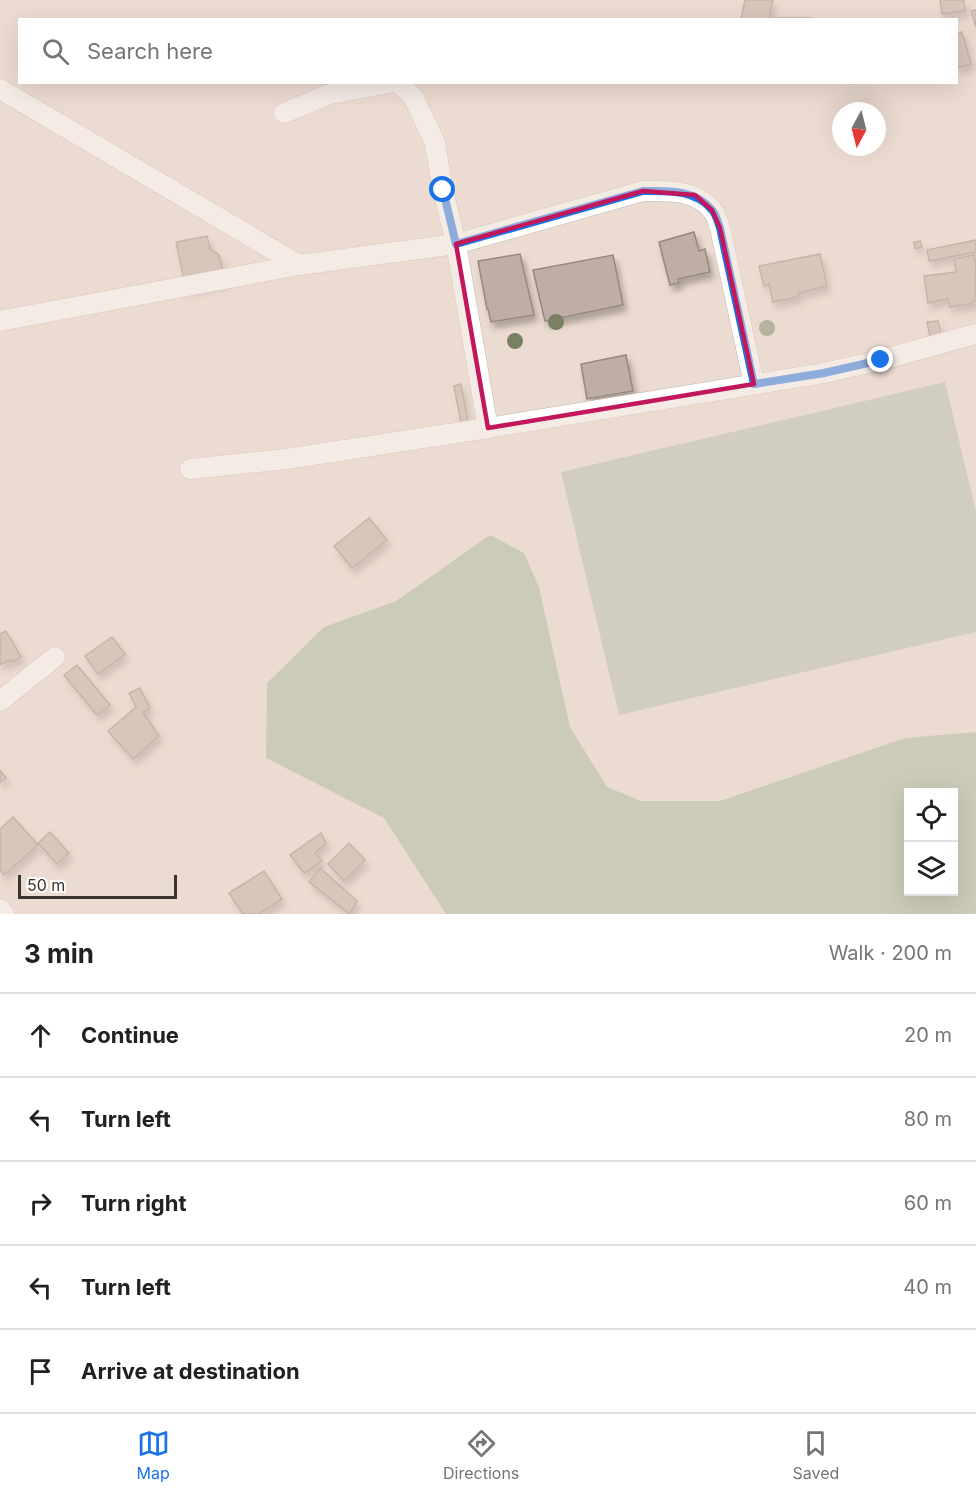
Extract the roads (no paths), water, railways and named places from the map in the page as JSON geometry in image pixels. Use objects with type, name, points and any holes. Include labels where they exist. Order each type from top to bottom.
[{"type":"street","points":[[284,113],[330,93],[384,84]]},
{"type":"street","points":[[398,84],[414,98],[435,143],[456,244],[488,428]]},
{"type":"street","points":[[0,89],[299,265]]},
{"type":"street","points":[[0,321],[299,265],[456,244],[643,191],[673,191],[695,195],[712,210],[720,228],[754,384]]},
{"type":"street","points":[[190,469],[286,459],[835,371],[976,334]]},
{"type":"street","points":[[0,701],[55,657]]},
{"type":"street","points":[[0,909],[4,914]]}]
